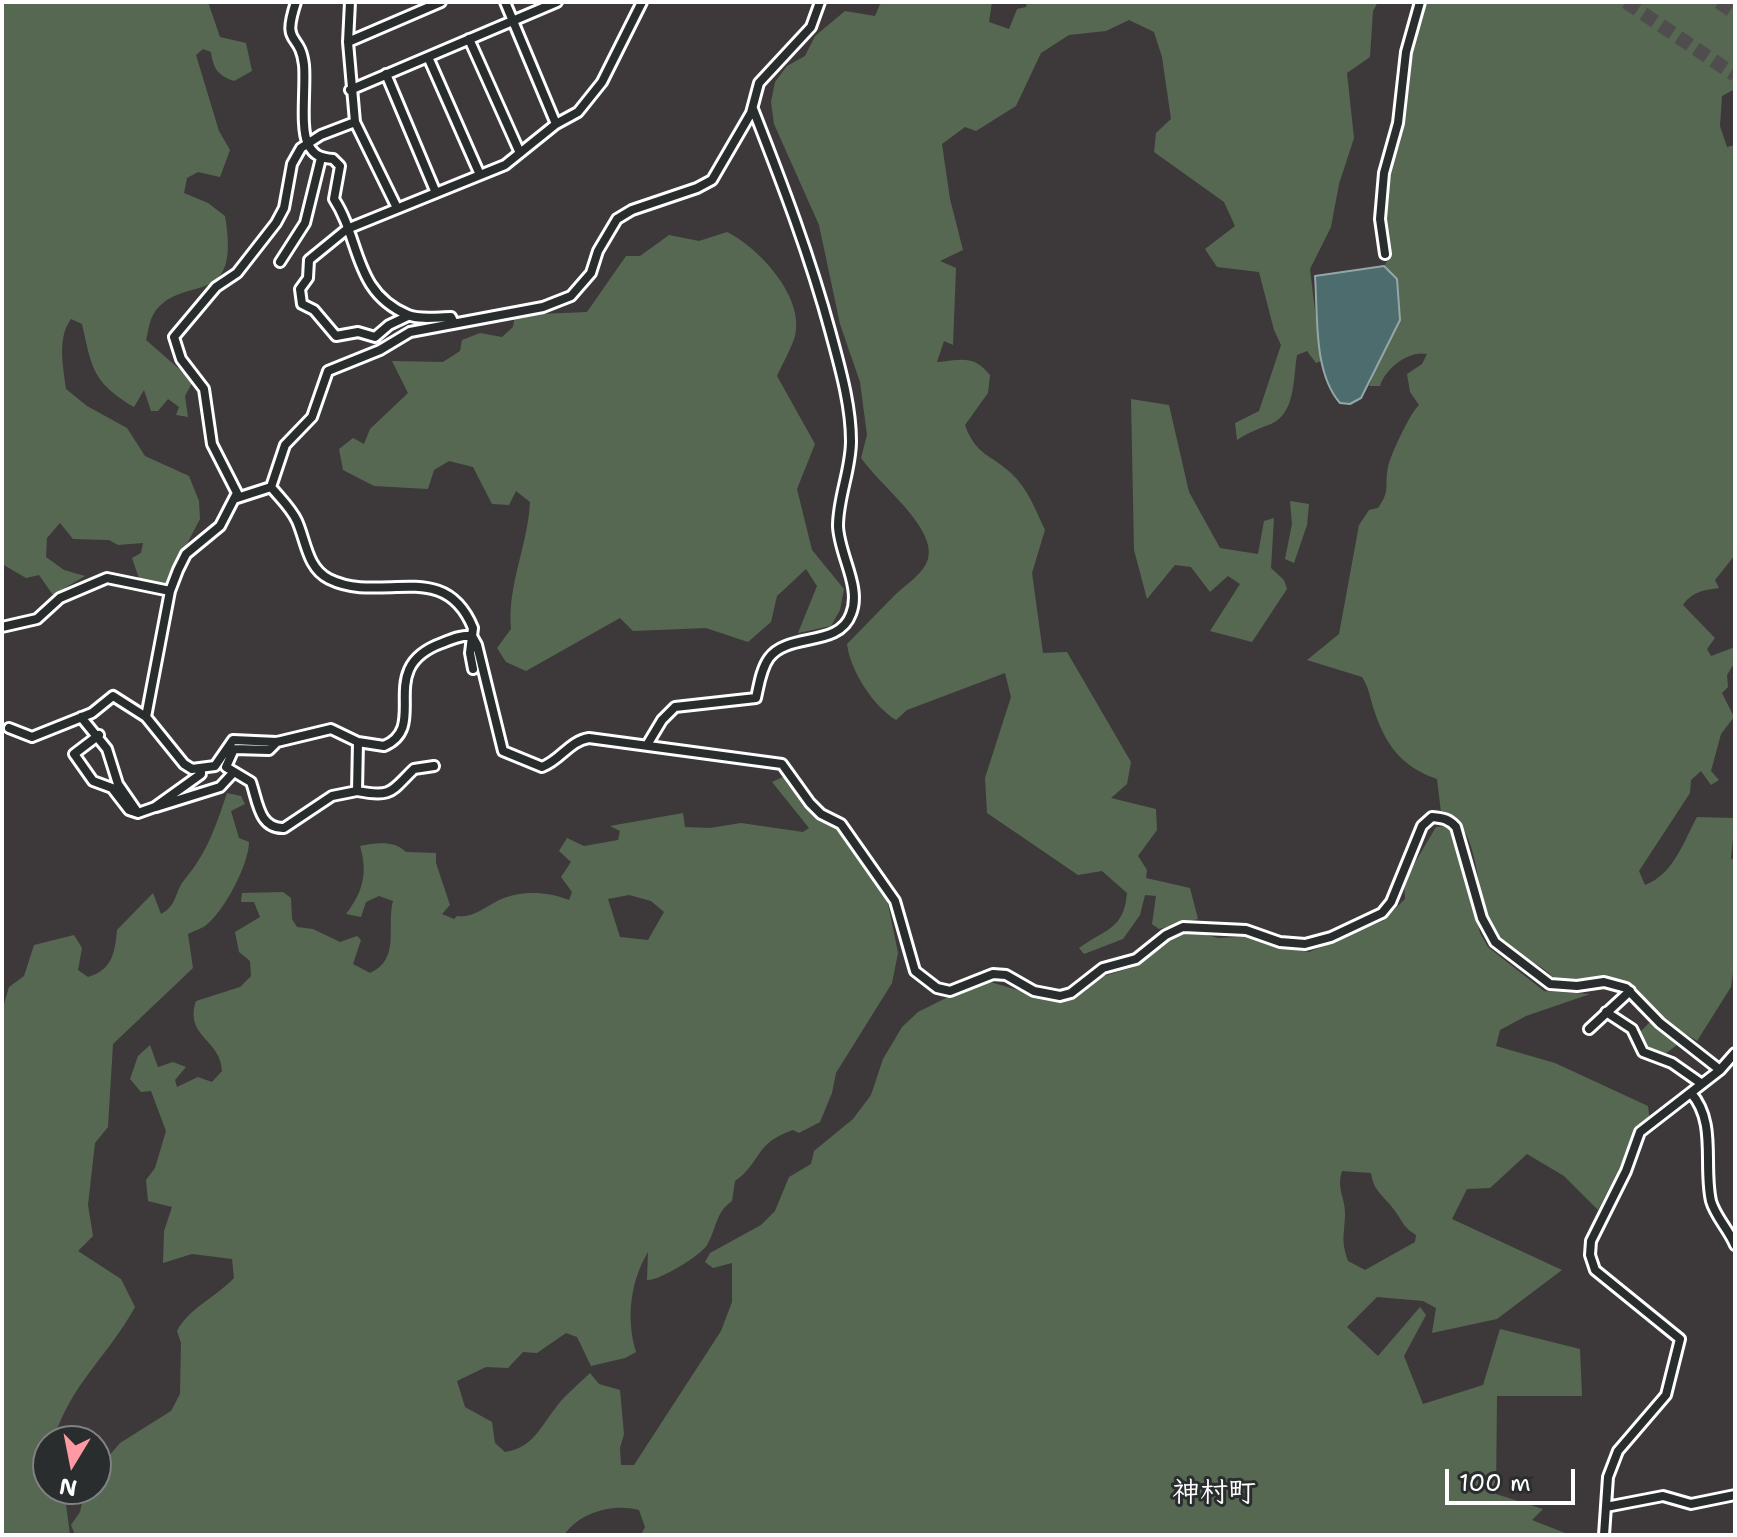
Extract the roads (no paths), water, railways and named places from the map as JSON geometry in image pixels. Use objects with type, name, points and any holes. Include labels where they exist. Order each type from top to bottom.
[{"type":"street","points":[[296,2],[289,16],[289,31],[304,64],[307,100],[303,127],[307,143],[321,158],[333,159],[340,166],[334,199],[369,286],[408,316]]},
{"type":"street","points":[[350,2],[348,42],[355,122],[397,208]]},
{"type":"street","points":[[348,42],[441,2]]},
{"type":"street","points":[[505,2],[556,124]]},
{"type":"street","points":[[350,90],[557,2]]},
{"type":"street","points":[[453,321],[451,317],[408,316],[375,337],[358,332],[336,336],[314,310],[302,304],[300,289],[308,278],[309,260],[347,229],[505,165],[556,124],[578,112],[602,82],[642,2]]},
{"type":"street","points":[[271,487],[285,445],[312,417],[328,371],[380,350],[410,332],[453,321],[543,307],[571,296],[591,273],[598,251],[617,219],[632,210],[712,180],[751,113],[759,83],[811,27],[820,2]]},
{"type":"street","points":[[1385,254],[1380,219],[1384,173],[1398,123],[1406,52],[1420,2]]},
{"type":"street","points":[[469,39],[520,153]]},
{"type":"street","points":[[428,57],[480,175]]},
{"type":"street","points":[[386,74],[436,193]]},
{"type":"street","points":[[647,745],[668,712],[675,707],[756,698],[771,654],[783,646],[840,629],[848,621],[855,603],[842,558],[838,523],[851,440],[839,364],[807,248],[751,105]]},
{"type":"street","points":[[237,498],[212,444],[204,389],[181,359],[174,337],[216,287],[237,273],[276,223],[284,208],[292,164],[307,143],[355,122]]},
{"type":"street","points":[[280,262],[305,223],[321,158]]},
{"type":"street","points":[[146,717],[170,591],[186,554],[212,537],[237,498],[271,487]]},
{"type":"street","points":[[271,487],[296,519],[310,558],[319,572],[342,583],[387,590],[408,585],[442,590],[470,619],[473,669]]},
{"type":"street","points":[[2,627],[37,619],[60,598],[107,578],[170,591]]},
{"type":"street","points":[[472,636],[477,645],[503,751],[542,767],[554,763],[576,740],[589,738],[782,764],[821,814],[841,824],[895,901],[915,971],[937,988],[950,991],[993,974],[1060,996],[1071,993],[1103,968],[1136,959],[1166,935],[1195,925],[1259,932],[1280,942],[1305,944],[1331,937],[1382,913],[1391,902],[1422,826],[1432,817],[1451,820],[1456,827],[1482,918],[1495,942],[1550,984],[1577,986],[1604,982],[1630,991],[1660,1023],[1720,1070]]},
{"type":"street","points":[[9,728],[32,737],[81,717],[113,696],[146,717],[184,764],[201,769],[215,766],[233,740],[277,742],[331,729],[358,742],[384,746],[396,739],[406,709],[404,683],[413,660],[429,648],[472,636]]},
{"type":"street","points":[[81,717],[99,735],[118,784],[138,813]]},
{"type":"street","points":[[99,735],[74,754],[83,771],[93,781],[112,788],[129,810],[138,813],[220,787],[233,773]]},
{"type":"street","points":[[277,742],[269,750],[234,749],[226,767],[251,782],[262,819],[277,828],[284,828],[332,796],[357,791],[386,794],[397,790],[414,769],[434,766]]},
{"type":"street","points":[[357,791],[358,742]]},
{"type":"street","points":[[155,807],[201,774],[201,769]]},
{"type":"street","points":[[1589,1029],[1630,991]]},
{"type":"street","points":[[1606,1012],[1632,1029],[1643,1052],[1672,1063],[1702,1084]]},
{"type":"street","points":[[1604,1535],[1608,1477],[1618,1451],[1666,1395],[1680,1339],[1595,1270],[1590,1255],[1591,1241],[1626,1171],[1631,1149],[1640,1132],[1720,1070],[1735,1053]]},
{"type":"street","points":[[1691,1093],[1702,1105],[1707,1131],[1705,1162],[1712,1204],[1735,1245]]},
{"type":"street","points":[[1606,1507],[1663,1496],[1691,1504],[1735,1495]]},
{"type":"water","points":[[1384,266],[1397,279],[1400,320],[1361,398],[1350,404],[1340,403],[1331,390],[1321,359],[1315,276]]},
{"type":"tunnel","points":[[1626,2],[1735,75]]},
{"type":"tunnel","points":[[1719,2],[1735,13]]},
{"type":"district","name":"神村町","points":[[1214,1494]]}]
